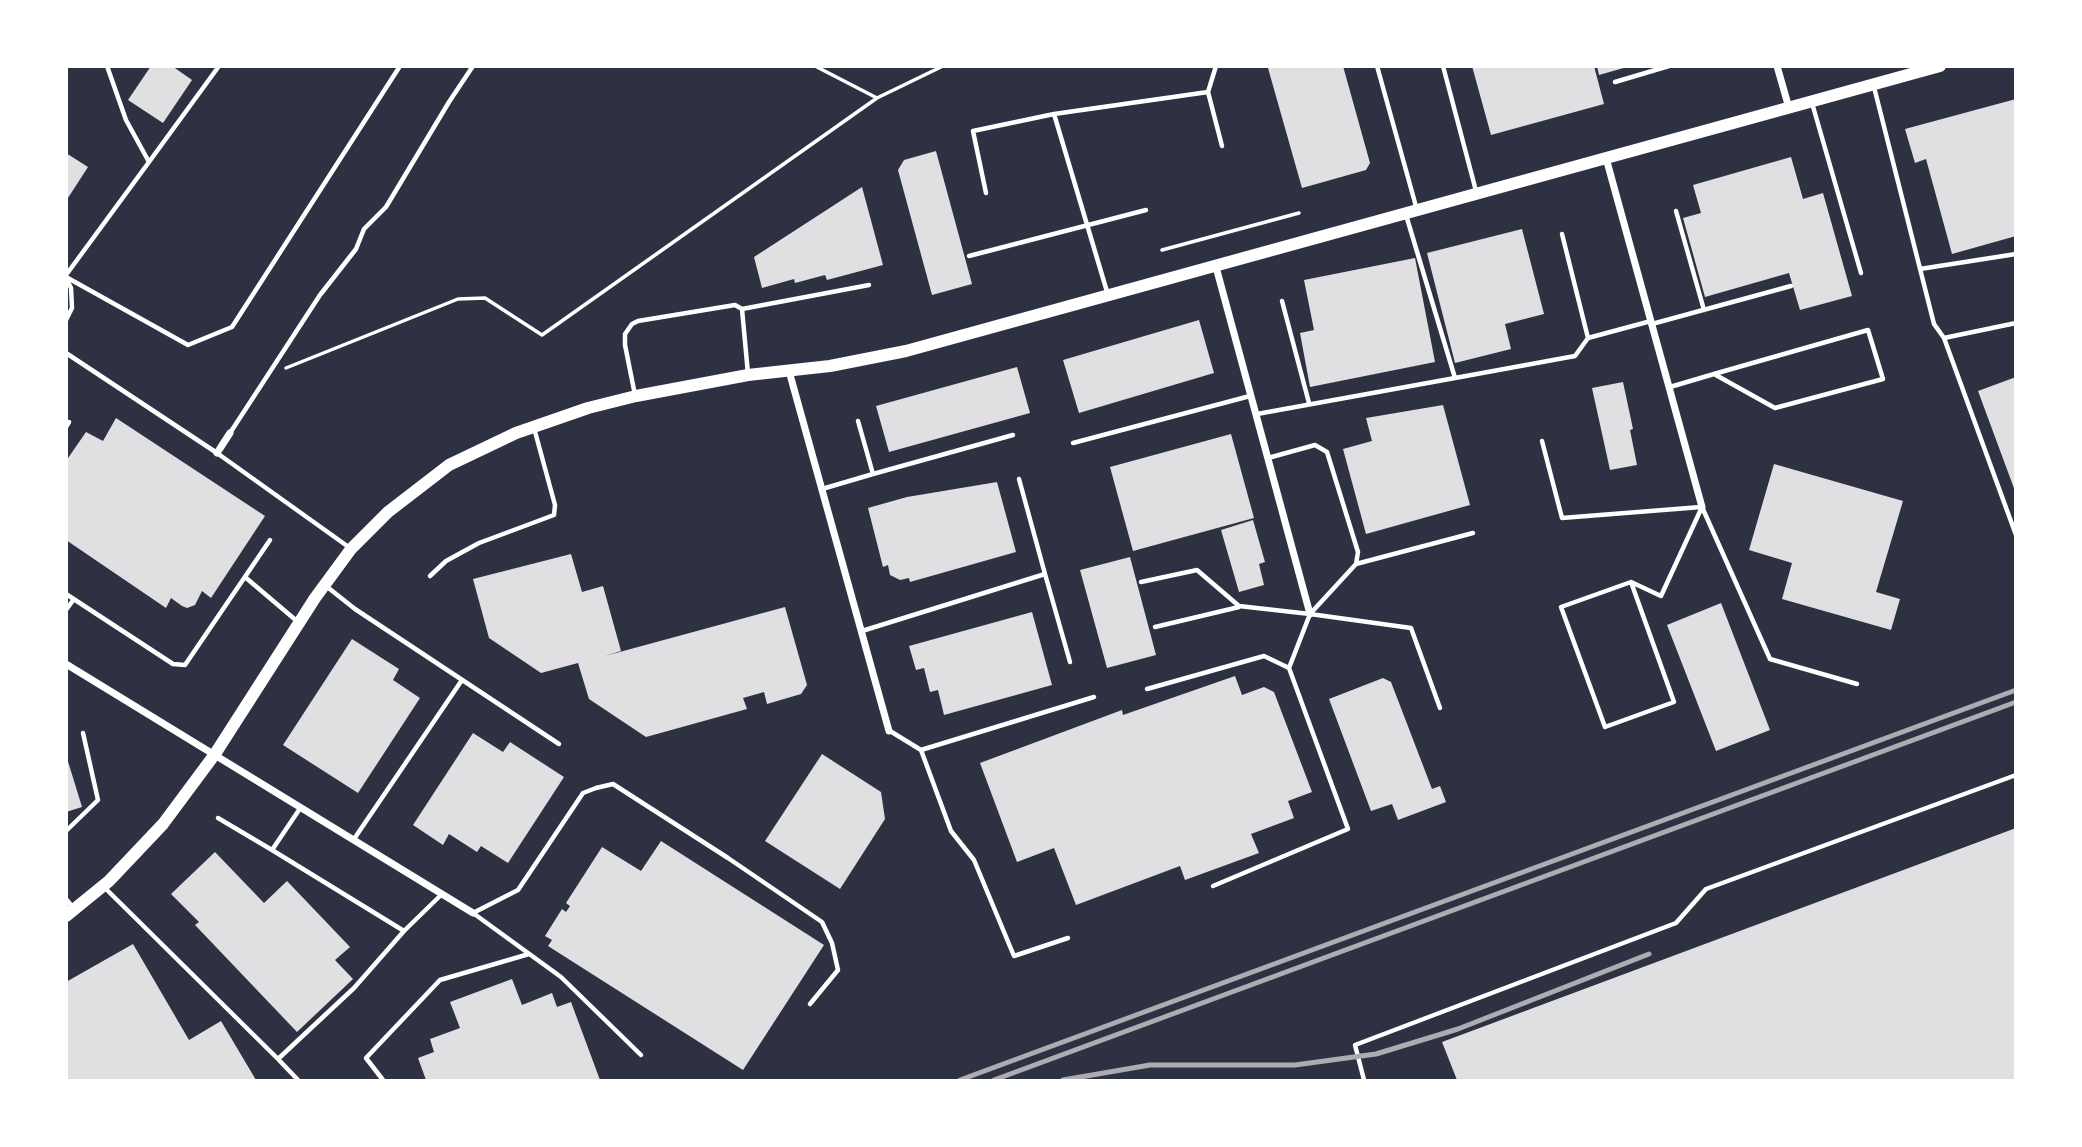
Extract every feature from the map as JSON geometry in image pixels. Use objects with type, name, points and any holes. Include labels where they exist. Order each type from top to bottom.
[{"type":"main road","points":[[69,908],[103,886],[163,824],[215,754],[299,623],[351,549],[388,512],[449,466],[516,433],[588,408],[636,396],[748,375],[830,366],[906,351],[1940,66]]},
{"type":"street","points":[[1777,66],[1789,108]]},
{"type":"street","points":[[1606,158],[1702,507]]},
{"type":"street","points":[[1216,267],[1310,614]]},
{"type":"street","points":[[789,371],[889,731]]},
{"type":"street","points":[[217,453],[230,433]]},
{"type":"street","points":[[66,664],[472,913]]},
{"type":"lane","points":[[107,66],[126,120],[149,162]]},
{"type":"lane","points":[[66,277],[219,66]]},
{"type":"lane","points":[[66,277],[188,345],[232,327],[400,66]]},
{"type":"lane","points":[[230,433],[320,295],[356,249],[365,229],[386,207],[473,66]]},
{"type":"lane","points":[[1216,66],[1208,92],[1222,146]]},
{"type":"lane","points":[[1377,66],[1455,378]]},
{"type":"lane","points":[[1443,66],[1476,194]]},
{"type":"lane","points":[[1615,82],[1669,66]]},
{"type":"lane","points":[[1873,85],[1934,324],[1944,338],[2015,535]]},
{"type":"lane","points":[[986,193],[973,131],[1054,114],[1208,92]]},
{"type":"lane","points":[[1812,102],[1861,273]]},
{"type":"lane","points":[[1054,114],[1108,296]]},
{"type":"lane","points":[[969,256],[1146,210]]},
{"type":"lane","points":[[1676,211],[1704,310]]},
{"type":"lane","points":[[1562,234],[1588,338]]},
{"type":"lane","points":[[1920,270],[2015,254]]},
{"type":"lane","points":[[66,277],[71,288],[72,308],[66,320]]},
{"type":"lane","points":[[636,396],[625,345],[627,329],[638,321],[735,305],[742,309],[869,285]]},
{"type":"lane","points":[[1256,414],[1575,356],[1588,338],[1791,286]]},
{"type":"lane","points":[[1282,301],[1309,403]]},
{"type":"lane","points":[[742,309],[748,375]]},
{"type":"lane","points":[[1944,338],[2015,323]]},
{"type":"lane","points":[[1669,387],[1714,374],[1868,330],[1883,379],[1775,408],[1714,374]]},
{"type":"lane","points":[[66,353],[217,453],[351,549]]},
{"type":"lane","points":[[1073,443],[1251,396]]},
{"type":"lane","points":[[858,421],[873,474]]},
{"type":"lane","points":[[430,576],[446,561],[479,543],[554,515],[555,505],[534,427]]},
{"type":"lane","points":[[822,489],[1013,435]]},
{"type":"lane","points":[[1542,440],[1562,518],[1702,507]]},
{"type":"lane","points":[[1268,458],[1315,445],[1326,452],[1358,552],[1356,564]]},
{"type":"lane","points":[[1019,480],[1070,662]]},
{"type":"lane","points":[[1631,582],[1674,702],[1605,727],[1561,607],[1631,582],[1661,596],[1702,507]]},
{"type":"lane","points":[[1702,507],[1770,659],[1857,684]]},
{"type":"lane","points":[[1213,886],[1348,829],[1289,668],[1310,614],[1356,564],[1473,533]]},
{"type":"lane","points":[[66,594],[173,664],[185,665],[270,540]]},
{"type":"lane","points":[[1142,582],[1197,570],[1240,606]]},
{"type":"lane","points":[[861,632],[1045,574]]},
{"type":"lane","points":[[245,577],[299,623]]},
{"type":"lane","points":[[325,585],[355,609],[559,744]]},
{"type":"lane","points":[[66,610],[74,599]]},
{"type":"lane","points":[[1155,627],[1240,606],[1411,628],[1440,708]]},
{"type":"lane","points":[[1147,689],[1264,656],[1289,668]]},
{"type":"lane","points":[[354,839],[462,680]]},
{"type":"lane","points":[[921,750],[1094,697]]},
{"type":"lane","points":[[889,731],[921,750],[951,831],[974,860],[1014,957],[1068,938]]},
{"type":"lane","points":[[66,831],[98,800],[83,733]]},
{"type":"lane","points":[[1364,1080],[1355,1045],[1676,923],[1706,890],[2015,775]]},
{"type":"lane","points":[[641,1055],[561,977],[472,913],[518,890],[583,793],[613,785],[822,922],[832,943],[838,970],[810,1004]]},
{"type":"lane","points":[[272,850],[301,806]]},
{"type":"lane","points":[[218,818],[404,931]]},
{"type":"lane","points":[[103,886],[298,1080]]},
{"type":"lane","points":[[278,1059],[354,988],[404,931],[442,894]]},
{"type":"lane","points":[[383,1080],[366,1058],[440,980],[529,954]]},
{"type":"path","points":[[816,66],[877,98]]},
{"type":"path","points":[[268,375],[458,299],[485,298],[542,335],[877,98],[943,66]]},
{"type":"path","points":[[1162,250],[1299,213]]},
{"type":"building","points":[[151,66],[172,66],[192,80],[163,123],[128,100]]},
{"type":"building","points":[[1343,66],[1370,163],[1366,170],[1302,188],[1268,68]]},
{"type":"building","points":[[1472,66],[1594,66],[1604,104],[1491,135]]},
{"type":"building","points":[[1597,66],[1627,66],[1627,67],[1599,75]]},
{"type":"building","points":[[2016,99],[2016,236],[1952,254],[1926,159],[1915,163],[1905,129]]},
{"type":"building","points":[[936,151],[972,284],[932,295],[898,170],[904,160]]},
{"type":"building","points":[[66,153],[88,167],[66,201]]},
{"type":"building","points":[[1791,157],[1803,199],[1823,193],[1852,296],[1800,310],[1789,273],[1705,297],[1683,218],[1701,213],[1693,185]]},
{"type":"building","points":[[862,187],[883,265],[827,280],[825,275],[795,283],[794,279],[762,288],[754,257]]},
{"type":"building","points":[[1522,229],[1544,314],[1505,324],[1511,349],[1455,363],[1427,253]]},
{"type":"building","points":[[1415,258],[1435,362],[1310,387],[1300,333],[1314,330],[1304,280]]},
{"type":"building","points":[[1199,320],[1214,373],[1079,413],[1063,360]]},
{"type":"building","points":[[1017,367],[1030,413],[889,452],[876,406]]},
{"type":"building","points":[[2016,377],[2016,491],[2015,491],[1978,391]]},
{"type":"building","points":[[1623,382],[1637,465],[1610,470],[1592,388]]},
{"type":"building","points":[[1443,405],[1470,505],[1366,534],[1343,449],[1372,441],[1366,418]]},
{"type":"building","points":[[116,418],[265,516],[211,598],[202,591],[195,605],[187,608],[171,598],[166,608],[66,540],[66,461],[86,432],[103,441]]},
{"type":"building","points":[[1231,434],[1254,518],[1133,551],[1110,467]]},
{"type":"building","points":[[1774,464],[1903,501],[1876,592],[1900,599],[1891,630],[1782,599],[1792,563],[1749,550]]},
{"type":"building","points":[[997,482],[1016,552],[910,582],[909,578],[900,580],[890,575],[888,565],[883,567],[868,508],[907,497]]},
{"type":"building","points":[[1253,520],[1265,562],[1259,564],[1264,585],[1239,592],[1221,530]]},
{"type":"building","points":[[571,554],[582,592],[603,586],[621,651],[605,656],[785,607],[807,685],[801,694],[767,704],[764,692],[743,698],[747,709],[646,737],[589,699],[578,663],[541,673],[489,638],[473,579]]},
{"type":"building","points":[[1130,557],[1156,655],[1107,668],[1080,570]]},
{"type":"building","points":[[1721,603],[1770,730],[1716,751],[1667,625]]},
{"type":"building","points":[[1032,612],[1052,685],[944,715],[938,690],[930,692],[924,668],[916,670],[909,646]]},
{"type":"building","points":[[352,639],[399,669],[393,680],[420,698],[358,793],[283,745]]},
{"type":"building","points":[[1235,676],[1242,695],[1264,687],[1274,692],[1312,792],[1288,801],[1294,818],[1251,834],[1259,853],[1185,880],[1180,866],[1076,905],[1054,848],[1017,862],[980,763],[1122,710],[1123,715]]},
{"type":"building","points":[[1383,678],[1391,682],[1432,789],[1440,786],[1446,802],[1398,820],[1392,804],[1371,811],[1329,699]]},
{"type":"building","points":[[473,733],[503,752],[510,742],[564,777],[508,863],[481,846],[477,852],[449,834],[443,845],[413,825]]},
{"type":"building","points":[[822,754],[881,792],[885,819],[840,889],[765,841]]},
{"type":"building","points":[[66,755],[82,807],[66,812]]},
{"type":"building","points":[[2016,828],[2016,1080],[1457,1080],[1442,1042]]},
{"type":"building","points":[[661,841],[824,945],[743,1070],[548,946],[552,940],[545,936],[562,909],[566,912],[570,906],[566,903],[602,847],[641,871]]},
{"type":"building","points":[[215,852],[264,903],[287,881],[350,947],[335,960],[353,979],[297,1032],[195,925],[199,922],[171,894]]},
{"type":"building","points":[[133,944],[189,1040],[221,1021],[256,1080],[69,1080],[66,1076],[66,982]]},
{"type":"building","points":[[512,979],[522,1005],[552,993],[557,1007],[571,1002],[600,1080],[426,1080],[418,1058],[434,1052],[430,1039],[460,1028],[450,1002]]},
{"type":"railway","points":[[960,1080],[2016,690]]},
{"type":"railway","points":[[994,1080],[2016,702]]},
{"type":"railway","points":[[1063,1080],[1150,1065],[1295,1065],[1376,1054],[1458,1029],[1649,954]]}]
